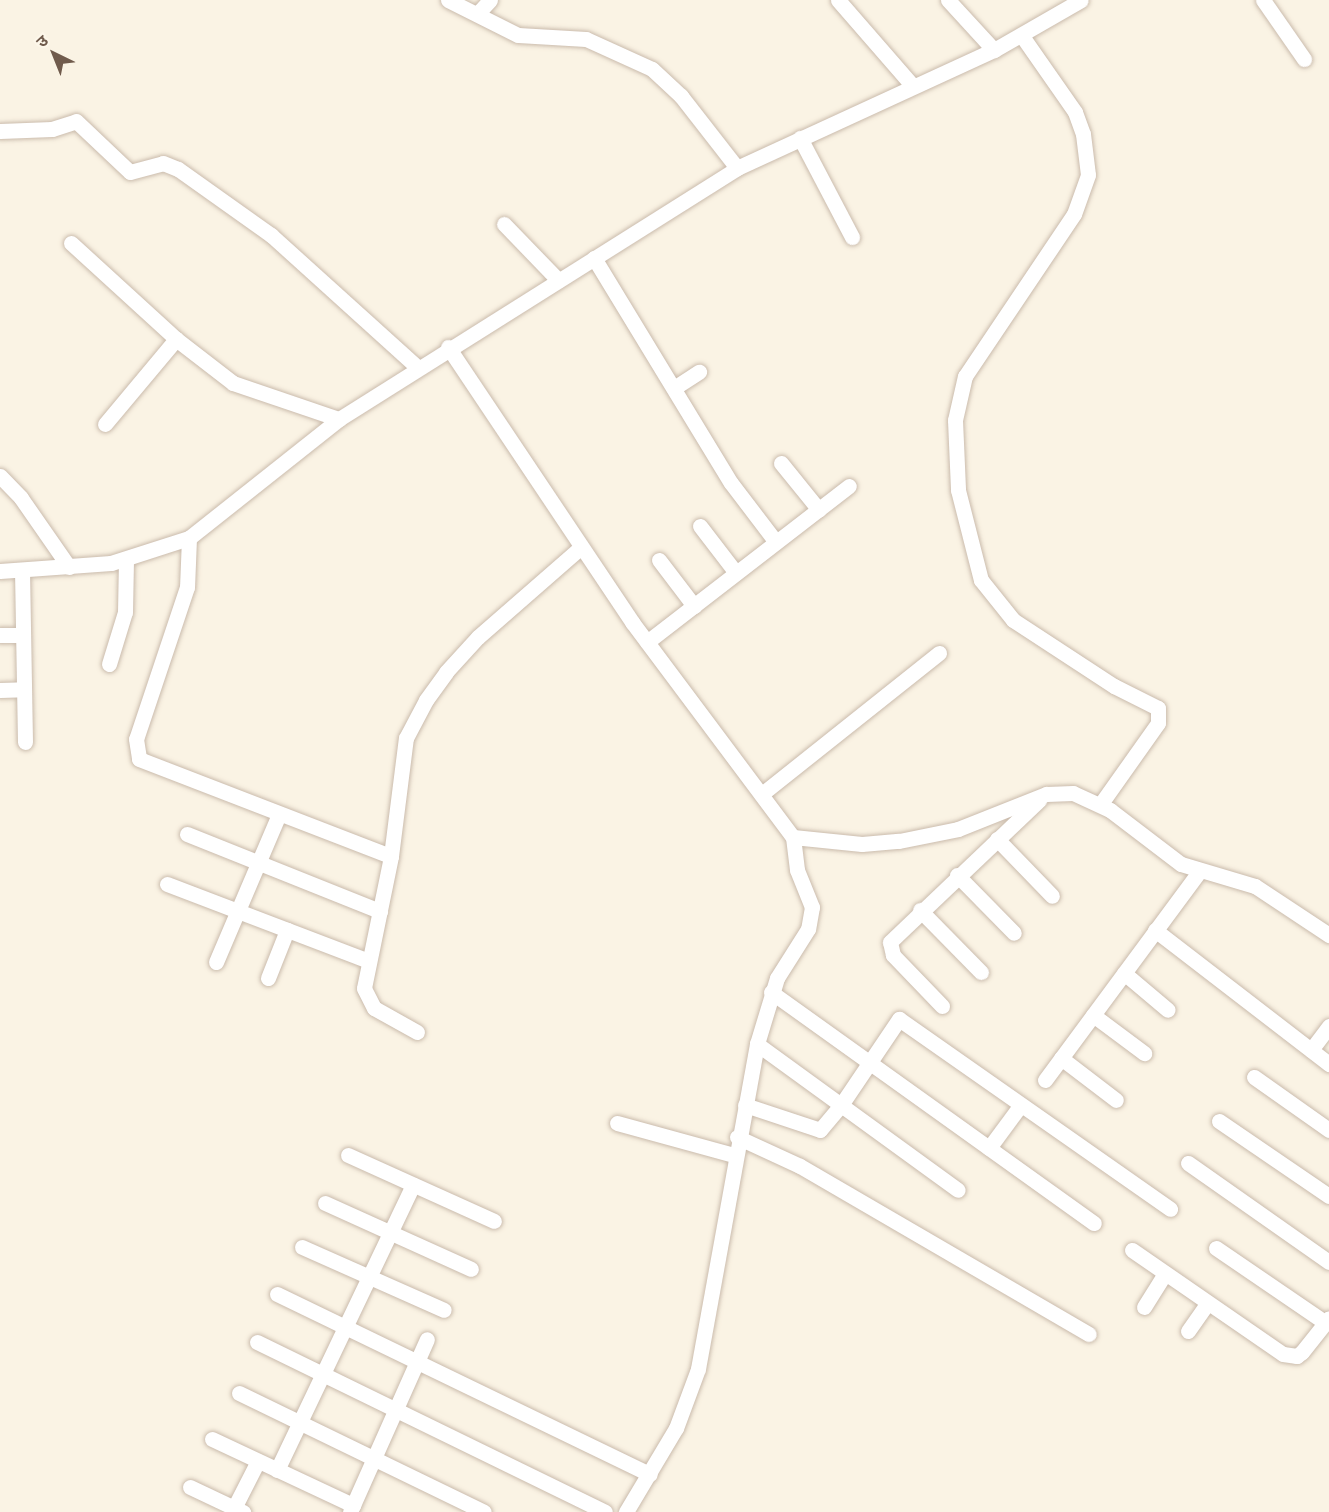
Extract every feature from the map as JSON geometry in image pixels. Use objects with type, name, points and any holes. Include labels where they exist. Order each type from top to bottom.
[{"type":"street","points":[[448,0],[518,35],[598,43],[652,69],[681,96],[737,168]]},
{"type":"street","points":[[477,14],[490,0]]},
{"type":"street","points":[[838,0],[912,85]]},
{"type":"street","points":[[948,0],[994,50]]},
{"type":"street","points":[[0,570],[69,567],[126,560],[189,538],[339,418],[448,347],[737,168],[912,85],[994,50],[1022,36],[1080,0]]},
{"type":"street","points":[[1263,0],[1304,59]]},
{"type":"street","points":[[1022,36],[1076,112],[1083,134],[1088,176],[1074,214],[965,376],[955,420],[958,490],[981,580],[1007,613],[1022,627],[1114,686],[1158,708],[1158,723],[1100,805]]},
{"type":"street","points":[[0,131],[52,129],[76,121],[130,172],[163,163],[178,169],[271,235],[417,367]]},
{"type":"street","points":[[800,138],[852,237]]},
{"type":"street","points":[[504,224],[558,280]]},
{"type":"street","points":[[71,243],[176,339],[247,391],[339,418]]},
{"type":"street","points":[[594,258],[731,483],[776,542]]},
{"type":"street","points":[[105,424],[176,339]]},
{"type":"street","points":[[448,347],[647,642],[763,793],[793,837],[797,870],[813,914],[771,992],[757,1044],[746,1105],[737,1137],[698,1369],[676,1428],[626,1512]]},
{"type":"street","points":[[674,388],[699,372]]},
{"type":"street","points":[[781,463],[819,510]]},
{"type":"street","points":[[0,476],[21,498],[69,567]]},
{"type":"street","points":[[647,642],[849,486]]},
{"type":"street","points":[[700,526],[736,573]]},
{"type":"street","points":[[189,538],[187,587],[135,749],[147,764],[391,856]]},
{"type":"street","points":[[417,1032],[383,1015],[368,999],[364,988],[391,856],[406,738],[426,700],[478,637],[581,547]]},
{"type":"street","points":[[109,664],[125,612],[126,560]]},
{"type":"street","points":[[659,560],[694,606]]},
{"type":"street","points":[[22,570],[25,742]]},
{"type":"street","points":[[0,635],[23,635]]},
{"type":"street","points":[[763,793],[939,653]]},
{"type":"street","points":[[0,690],[24,689]]},
{"type":"street","points":[[793,837],[862,844],[899,841],[958,829],[1046,794],[1073,793],[1100,805],[1167,856],[1199,872],[1255,886],[1329,935]]},
{"type":"street","points":[[942,1006],[890,948],[894,936],[1046,794]]},
{"type":"street","points":[[216,962],[279,814]]},
{"type":"street","points":[[187,834],[380,911]]},
{"type":"street","points":[[997,840],[1052,896]]},
{"type":"street","points":[[1045,1080],[1199,872]]},
{"type":"street","points":[[957,875],[1014,933]]},
{"type":"street","points":[[167,884],[369,961]]},
{"type":"street","points":[[920,910],[981,972]]},
{"type":"street","points":[[268,978],[287,930]]},
{"type":"street","points":[[1155,930],[1329,1064]]},
{"type":"street","points":[[1124,973],[1168,1010]]},
{"type":"street","points":[[771,992],[1094,1223]]},
{"type":"street","points":[[1093,1015],[1144,1053]]},
{"type":"street","points":[[746,1105],[820,1130],[841,1105],[899,1019],[1170,1209]]},
{"type":"street","points":[[1311,1050],[1329,1026]]},
{"type":"street","points":[[757,1044],[958,1190]]},
{"type":"street","points":[[1061,1058],[1116,1100]]},
{"type":"street","points":[[1254,1077],[1329,1130]]},
{"type":"street","points":[[989,1148],[1020,1106]]},
{"type":"street","points":[[1220,1120],[1329,1196]]},
{"type":"street","points":[[617,1123],[734,1155]]},
{"type":"street","points":[[737,1137],[800,1166],[1089,1334]]},
{"type":"street","points":[[348,1155],[494,1221]]},
{"type":"street","points":[[1188,1163],[1329,1262]]},
{"type":"street","points":[[277,1470],[413,1185]]},
{"type":"street","points":[[325,1203],[471,1269]]},
{"type":"street","points":[[302,1247],[444,1310]]},
{"type":"street","points":[[1132,1250],[1276,1351],[1291,1357],[1302,1352],[1327,1320],[1216,1248]]},
{"type":"street","points":[[1144,1307],[1164,1274]]},
{"type":"street","points":[[277,1294],[650,1474]]},
{"type":"street","points":[[1188,1331],[1207,1304]]},
{"type":"street","points":[[212,1439],[351,1508],[428,1339]]},
{"type":"street","points":[[256,1342],[605,1512]]},
{"type":"street","points":[[239,1393],[484,1512]]},
{"type":"street","points":[[190,1487],[237,1510],[258,1461]]}]
